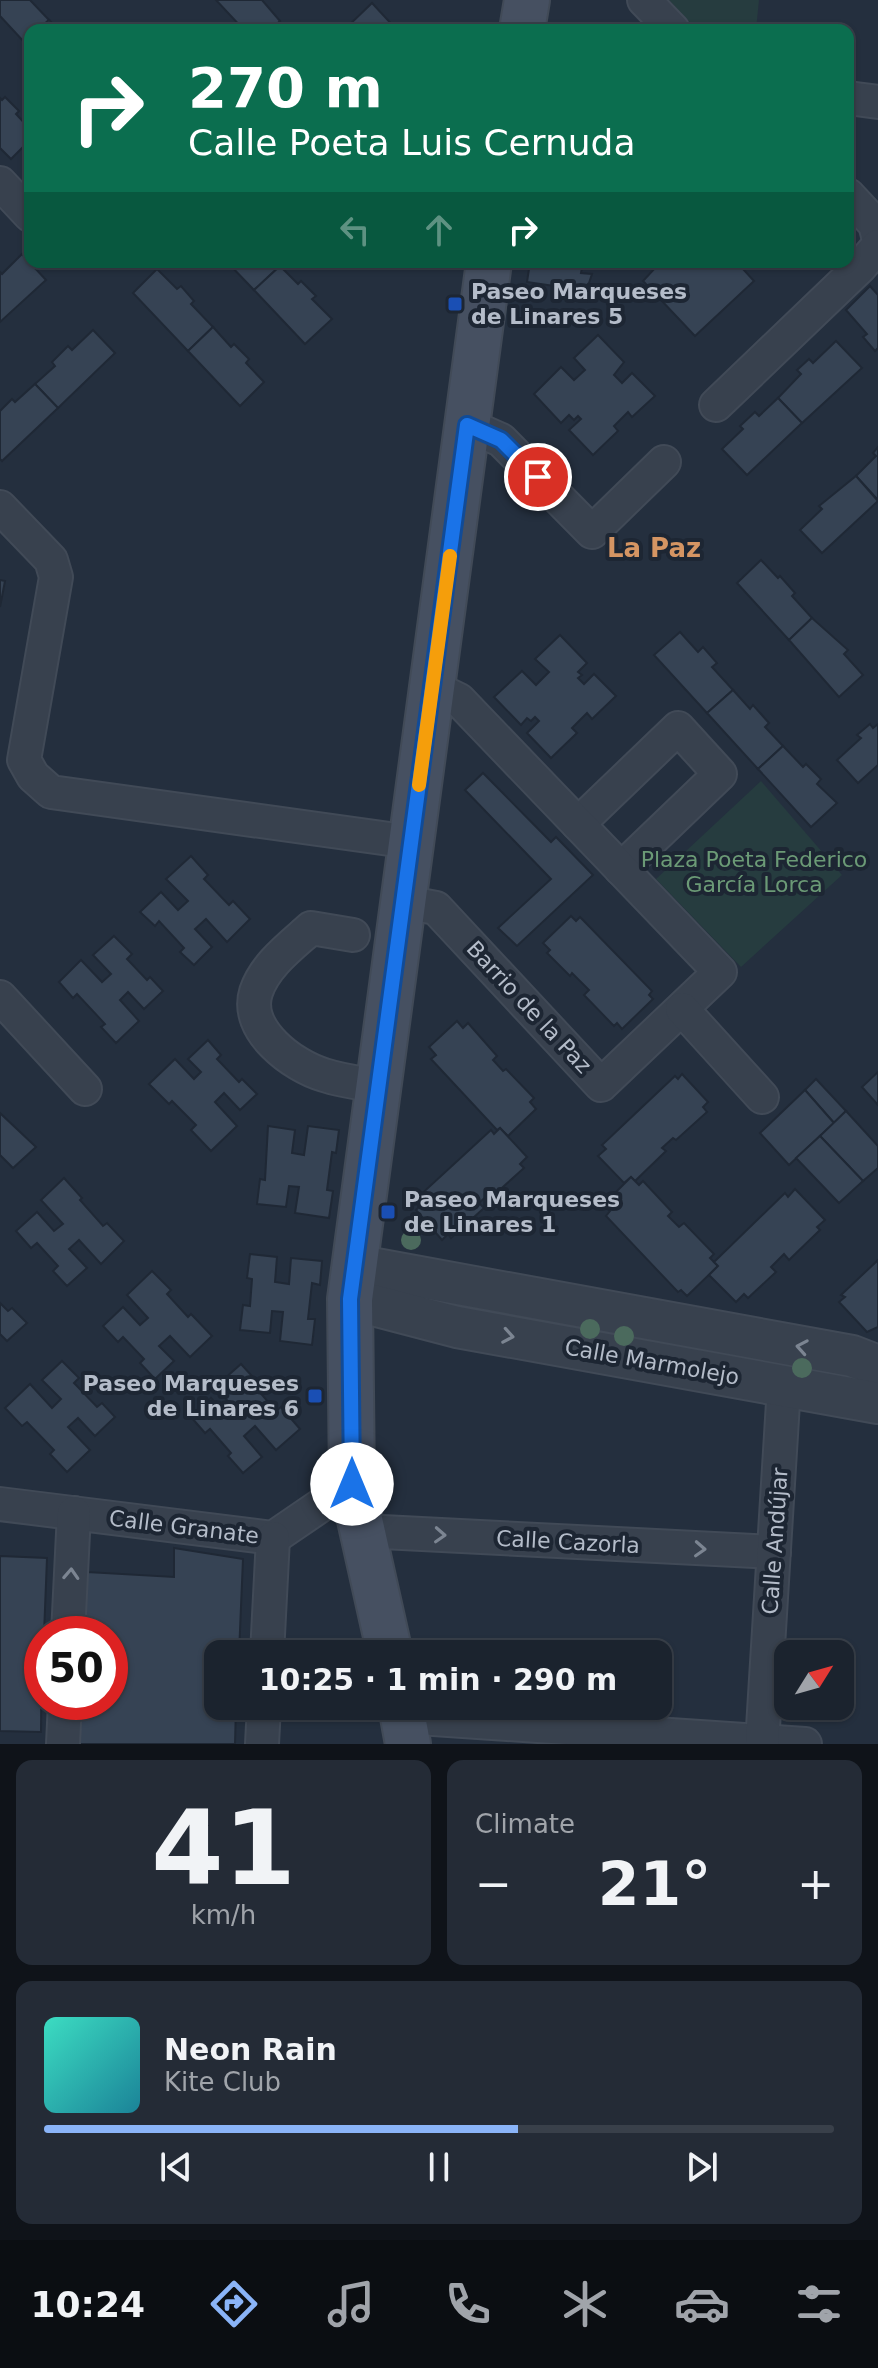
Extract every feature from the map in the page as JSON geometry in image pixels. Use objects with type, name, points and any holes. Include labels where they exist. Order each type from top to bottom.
[{"type":"main road","points":[[523,24],[527,0]]},
{"type":"main road","points":[[387,1640],[352,1484],[352,1282],[488,268]]},
{"type":"street","points":[[644,0],[667,24]]},
{"type":"street","points":[[854,99],[878,102]]},
{"type":"street","points":[[0,183],[24,209]]},
{"type":"street","points":[[854,201],[875,224],[878,236]]},
{"type":"street","points":[[716,405],[869,256]]},
{"type":"street","points":[[467,425],[501,440],[592,532],[664,462]]},
{"type":"street","points":[[0,507],[51,560],[56,577],[24,760],[33,776],[51,792],[411,842]]},
{"type":"street","name":"Barrio de la Paz","points":[[404,902],[436,908],[601,1085],[720,972],[459,700],[432,687]]},
{"type":"street","points":[[578,824],[678,728],[720,774],[621,869]]},
{"type":"street","points":[[353,935],[311,928],[267,971],[256,994],[254,1011],[257,1021],[273,1043],[308,1069],[331,1077],[379,1086]]},
{"type":"street","points":[[0,997],[85,1089]]},
{"type":"street","points":[[682,1009],[762,1097]]},
{"type":"street","name":"Calle Marmolejo","points":[[352,1282],[458,1284],[868,1362],[875,1385],[868,1401],[446,1324],[352,1282]]},
{"type":"street","points":[[446,1324],[438,1317],[434,1305],[443,1292],[458,1284]]},
{"type":"street","name":"Calle Andújar","points":[[762,1743],[784,1386]]},
{"type":"street","name":"Calle Granate","points":[[0,1504],[273,1538],[352,1484]]},
{"type":"street","points":[[69,1616],[74,1513]]},
{"type":"street","name":"Calle Cazorla","points":[[363,1531],[774,1552]]},
{"type":"street","points":[[268,1640],[273,1538]]},
{"type":"street","points":[[63,1744],[64,1720]]},
{"type":"street","points":[[262,1744],[263,1720]]},
{"type":"street","points":[[404,1722],[805,1744]]},
{"type":"green space","points":[[669,0],[759,0],[757,24],[691,24]]},
{"type":"green space","name":"Plaza Poeta Federico García Lorca","points":[[761,781],[842,875],[741,967],[656,879]]},
{"type":"building","points":[[0,0],[30,0],[49,20],[45,24],[24,24],[24,42],[0,16]]},
{"type":"building","points":[[216,0],[262,0],[280,21],[277,24],[238,24]]},
{"type":"building","points":[[372,3],[391,24],[350,24]]},
{"type":"building","points":[[5,97],[19,111],[16,114],[24,123],[24,146],[11,159],[0,148],[0,98]]},
{"type":"building","points":[[22,254],[24,268],[35,268],[46,280],[0,322],[0,272],[2,274]]},
{"type":"building","points":[[233,268],[278,268],[254,290]]},
{"type":"building","points":[[278,268],[282,268],[316,296],[312,299],[332,319],[305,344],[254,290]]},
{"type":"building","points":[[529,268],[582,268],[581,273],[592,274],[589,283],[581,290],[527,282]]},
{"type":"building","points":[[655,268],[744,268],[754,281],[695,336],[643,281]]},
{"type":"building","points":[[157,269],[177,289],[181,286],[194,301],[191,304],[213,327],[188,351],[133,293]]},
{"type":"building","points":[[870,286],[878,295],[878,348],[875,351],[863,337],[867,334],[846,310]]},
{"type":"building","points":[[213,327],[231,347],[234,344],[249,359],[246,363],[264,382],[240,406],[188,351]]},
{"type":"building","points":[[93,330],[115,353],[58,408],[35,384],[55,366],[52,362],[68,346],[72,350]]},
{"type":"building","points":[[598,335],[624,362],[614,375],[622,383],[632,373],[655,396],[632,417],[628,412],[614,426],[618,431],[593,455],[569,430],[581,419],[578,416],[574,420],[569,415],[561,423],[534,394],[561,367],[574,380],[585,370],[574,358]]},
{"type":"building","points":[[836,341],[862,368],[802,423],[778,398],[801,374],[797,370],[809,359],[813,363]]},
{"type":"building","points":[[35,384],[58,408],[2,461],[0,411]]},
{"type":"building","points":[[778,398],[802,423],[747,475],[722,449],[755,412],[759,416]]},
{"type":"building","points":[[878,447],[878,500],[856,476],[876,456],[873,453]]},
{"type":"building","points":[[856,476],[878,501],[822,553],[800,530],[822,509],[819,506]]},
{"type":"building","points":[[761,560],[795,593],[792,596],[812,618],[789,640],[737,583]]},
{"type":"building","points":[[0,580],[5,581],[0,607]]},
{"type":"building","points":[[812,618],[848,650],[844,654],[863,675],[839,697],[789,640]]},
{"type":"building","points":[[680,632],[698,652],[703,647],[717,663],[712,667],[733,690],[707,713],[654,655]]},
{"type":"building","points":[[560,635],[587,663],[578,672],[582,675],[578,678],[584,684],[594,674],[616,696],[592,719],[587,713],[572,728],[577,733],[551,758],[527,733],[539,721],[535,717],[531,721],[527,718],[521,725],[494,697],[522,671],[536,685],[549,672],[535,659]]},
{"type":"building","points":[[733,690],[750,709],[753,705],[769,723],[765,727],[783,746],[758,769],[707,713]]},
{"type":"building","points":[[870,724],[873,728],[878,724],[878,765],[858,783],[837,760],[861,738],[857,735]]},
{"type":"building","points":[[783,746],[803,767],[806,764],[821,779],[817,784],[837,803],[811,827],[758,769]]},
{"type":"building","points":[[483,773],[551,842],[556,837],[593,875],[517,946],[498,928],[551,879],[465,790]]},
{"type":"building","points":[[191,856],[208,875],[204,879],[229,905],[233,901],[250,919],[227,942],[206,919],[195,929],[212,947],[194,965],[180,952],[184,948],[159,921],[155,926],[140,912],[161,892],[178,910],[188,901],[166,879]]},
{"type":"building","points":[[571,916],[576,921],[580,917],[652,991],[649,995],[653,999],[622,1029],[617,1023],[614,1026],[584,995],[589,990],[547,953],[550,950],[543,943]]},
{"type":"building","points":[[114,936],[132,954],[127,959],[147,980],[150,977],[163,991],[144,1009],[128,992],[120,1000],[139,1021],[116,1043],[101,1027],[105,1024],[77,994],[73,998],[59,982],[81,960],[102,982],[111,974],[93,955]]},
{"type":"building","points":[[457,1021],[463,1028],[468,1023],[497,1056],[493,1060],[534,1098],[530,1102],[536,1109],[508,1136],[500,1128],[497,1130],[431,1059],[436,1055],[429,1047]]},
{"type":"building","points":[[208,1040],[221,1055],[217,1059],[239,1082],[242,1079],[257,1094],[240,1110],[224,1093],[215,1102],[237,1126],[211,1151],[191,1130],[196,1125],[149,1084],[175,1059],[194,1079],[201,1072],[188,1059]]},
{"type":"building","points":[[878,1072],[878,1105],[862,1087]]},
{"type":"building","points":[[682,1074],[708,1102],[703,1107],[707,1112],[676,1140],[673,1138],[662,1148],[666,1151],[635,1181],[631,1177],[624,1183],[598,1156],[606,1149],[602,1145],[675,1076],[678,1079]]},
{"type":"building","points":[[816,1079],[846,1111],[834,1123],[805,1090]]},
{"type":"building","points":[[805,1090],[834,1123],[789,1165],[760,1133]]},
{"type":"building","points":[[846,1111],[878,1146],[878,1168],[863,1181],[820,1136]]},
{"type":"building","points":[[0,1113],[36,1147],[13,1168],[0,1155]]},
{"type":"building","points":[[268,1126],[295,1130],[292,1153],[304,1155],[308,1126],[339,1130],[336,1153],[332,1152],[327,1190],[333,1191],[329,1218],[295,1213],[299,1187],[289,1186],[286,1207],[257,1204],[260,1179],[265,1180]]},
{"type":"building","points":[[500,1128],[527,1157],[520,1164],[524,1168],[493,1196],[490,1193],[479,1203],[484,1208],[451,1238],[448,1234],[442,1240],[416,1210],[422,1204],[417,1198],[491,1130],[494,1134]]},
{"type":"building","points":[[820,1136],[863,1181],[839,1203],[796,1158]]},
{"type":"building","points":[[631,1177],[639,1185],[643,1181],[672,1212],[668,1216],[679,1227],[684,1223],[714,1254],[710,1258],[718,1266],[687,1296],[681,1290],[678,1292],[606,1216],[610,1211],[604,1204]]},
{"type":"building","points":[[64,1178],[103,1226],[107,1223],[124,1241],[101,1264],[79,1240],[69,1249],[87,1268],[67,1286],[53,1271],[58,1266],[37,1243],[31,1248],[16,1231],[37,1212],[54,1231],[63,1224],[41,1200]]},
{"type":"building","points":[[795,1189],[825,1220],[817,1227],[820,1230],[789,1260],[784,1254],[771,1267],[776,1272],[748,1298],[744,1294],[736,1302],[709,1275],[718,1266],[714,1262],[785,1193],[788,1197]]},
{"type":"building","points":[[250,1254],[277,1257],[275,1282],[289,1284],[291,1258],[322,1261],[320,1285],[312,1283],[308,1319],[315,1319],[312,1345],[280,1341],[283,1312],[272,1311],[270,1333],[240,1330],[243,1305],[250,1306],[252,1279],[247,1278]]},
{"type":"building","points":[[878,1260],[878,1327],[867,1332],[839,1302],[845,1297],[841,1295]]},
{"type":"building","points":[[152,1271],[171,1290],[167,1294],[188,1317],[191,1314],[212,1336],[190,1357],[170,1336],[159,1346],[174,1361],[155,1379],[140,1363],[144,1359],[123,1337],[118,1342],[103,1326],[123,1307],[140,1325],[148,1318],[127,1295]]},
{"type":"building","points":[[0,1303],[8,1311],[12,1308],[27,1323],[7,1341],[0,1334]]},
{"type":"building","points":[[62,1361],[79,1378],[74,1383],[97,1407],[102,1403],[115,1417],[95,1436],[78,1418],[68,1427],[90,1450],[67,1472],[50,1454],[54,1450],[27,1422],[22,1426],[5,1408],[30,1384],[52,1408],[61,1399],[42,1380]]},
{"type":"building","points":[[241,1364],[260,1385],[256,1388],[276,1411],[281,1407],[300,1429],[276,1450],[255,1426],[244,1436],[262,1457],[243,1473],[228,1456],[231,1453],[210,1429],[205,1433],[191,1417],[211,1398],[226,1415],[234,1408],[215,1387]]},
{"type":"building","points":[[174,1548],[243,1559],[240,1640],[204,1640],[204,1720],[236,1720],[235,1744],[79,1744],[80,1720],[128,1720],[128,1616],[85,1616],[87,1572],[174,1577]]},
{"type":"building","points":[[0,1556],[47,1558],[45,1616],[24,1616],[24,1720],[41,1720],[41,1732],[0,1731]]},
{"type":"slow traffic","points":[[419,785],[450,556]]},
{"type":"place","name":"Paseo Marqueses de Linares 5","points":[[455,304]]},
{"type":"place","name":"Paseo Marqueses de Linares 1","points":[[388,1212]]},
{"type":"place","name":"Paseo Marqueses de Linares 6","points":[[315,1396]]},
{"type":"district","name":"La Paz","points":[[654,548]]},
{"type":"route","points":[[352,1484],[350,1299],[467,425],[501,440],[538,477]]}]
